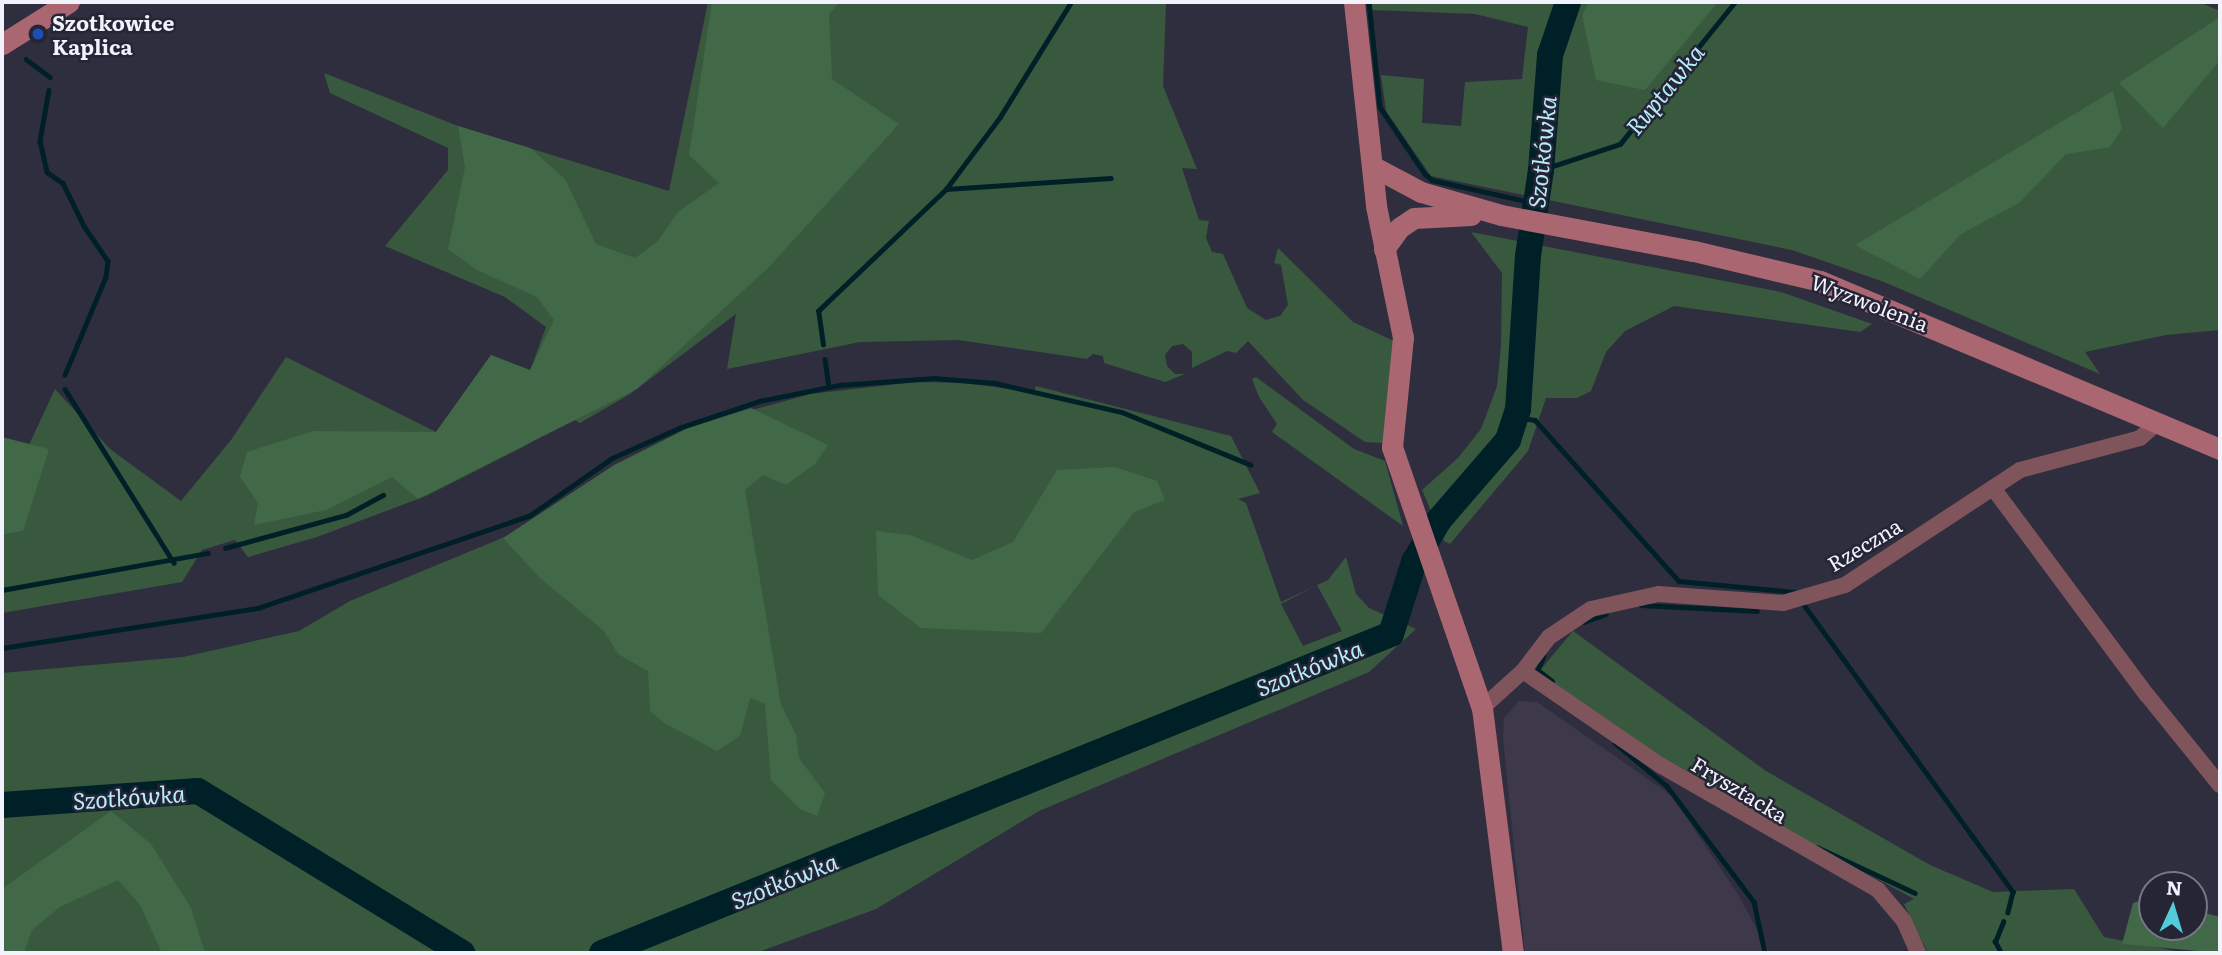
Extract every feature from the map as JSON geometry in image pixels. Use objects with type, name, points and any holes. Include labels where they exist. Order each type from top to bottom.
[{"type":"street","points":[[2,44],[69,2]]},
{"type":"street","points":[[1354,2],[1376,206],[1403,337],[1392,447],[1482,708],[1513,953]]},
{"type":"street","points":[[1372,166],[1415,190],[1508,217]]},
{"type":"street","points":[[1376,206],[1394,192],[1415,190]]},
{"type":"street","points":[[1376,206],[1414,218],[1508,217]]},
{"type":"street","name":"Wyzwolenia","points":[[1508,217],[1735,260],[1820,281],[2220,449]]},
{"type":"street","points":[[1384,249],[1399,228],[1414,218]]},
{"type":"street","name":"Rzeczna","points":[[1482,708],[1523,671],[1549,637],[1569,621],[1624,599],[1682,595],[1783,603],[1844,585],[2020,470],[2140,438],[2157,423]]},
{"type":"street","points":[[1993,488],[2147,695],[2220,785]]},
{"type":"street","name":"Frysztacka","points":[[1523,671],[1660,765],[1878,890],[1904,920],[1919,953]]},
{"type":"shaded area","points":[[1519,701],[1537,702],[1672,796],[1737,893],[1770,953],[1525,953],[1503,739],[1504,718]]},
{"type":"green space","points":[[708,2],[1166,2],[1163,86],[1197,169],[1182,168],[1199,220],[1209,221],[1206,238],[1212,252],[1223,254],[1247,308],[1266,320],[1280,316],[1288,305],[1281,265],[1274,263],[1278,248],[1353,322],[1394,341],[1383,443],[1365,442],[1303,400],[1248,341],[1236,353],[1227,351],[1192,368],[1192,352],[1183,344],[1172,346],[1165,355],[1167,366],[1175,374],[1185,374],[1165,382],[1104,363],[1103,356],[1093,354],[1087,359],[958,340],[860,342],[727,369],[736,314],[630,394],[580,423],[570,417],[525,446],[426,496],[317,537],[248,557],[235,540],[202,550],[182,582],[2,613],[2,535],[23,531],[27,449],[55,389],[110,449],[181,501],[231,440],[286,357],[436,432],[491,355],[530,371],[546,327],[505,297],[385,246],[448,170],[448,148],[330,93],[324,73],[458,126],[669,191]]},
{"type":"green space","points":[[712,2],[840,2],[829,14],[832,79],[899,124],[769,267],[637,389],[418,499],[392,477],[326,510],[254,525],[258,503],[240,477],[247,452],[313,431],[436,432],[491,355],[530,370],[554,320],[537,297],[477,270],[448,249],[465,167],[458,126],[530,148],[565,179],[596,244],[635,258],[657,242],[678,212],[719,183],[689,155]]},
{"type":"green space","points":[[1372,2],[2199,2],[2220,11],[2220,330],[2166,335],[2085,352],[2100,374],[1884,282],[1792,250],[1431,176],[1386,111],[1381,75],[1424,79],[1422,123],[1461,126],[1465,82],[1522,79],[1528,27],[1475,14],[1372,10]]},
{"type":"green space","points":[[1589,2],[1718,2],[1645,90],[1596,80],[1582,15]]},
{"type":"green space","points":[[2220,17],[2220,60],[2163,128],[2119,83]]},
{"type":"green space","points":[[2113,91],[2122,129],[2110,147],[2066,154],[2019,203],[1961,234],[1920,279],[1855,245]]},
{"type":"green space","points":[[1471,232],[1781,292],[1872,324],[1860,332],[1674,306],[1625,331],[1606,352],[1591,391],[1577,398],[1546,398],[1528,451],[1450,544],[1444,541],[1422,490],[1458,458],[1481,429],[1497,386],[1501,347],[1502,273]]},
{"type":"green space","points":[[1256,377],[1354,449],[1385,461],[1403,526],[1272,432],[1277,424],[1259,397],[1252,379]]},
{"type":"green space","points":[[915,382],[964,383],[1034,392],[1036,386],[1231,436],[1260,493],[1238,499],[1246,503],[1281,602],[1315,586],[1281,604],[1303,646],[1342,631],[1317,585],[1328,580],[1346,557],[1356,594],[1369,608],[1416,629],[1369,672],[1039,811],[876,909],[756,953],[2,953],[2,673],[183,657],[299,631],[350,601],[512,534],[688,428],[810,394]]},
{"type":"green space","points":[[751,408],[828,445],[815,464],[786,485],[763,475],[745,490],[781,705],[796,735],[799,758],[825,793],[817,816],[800,809],[771,780],[765,704],[750,698],[740,736],[717,751],[666,724],[650,711],[648,671],[618,654],[604,631],[540,578],[503,538],[614,465],[688,428]]},
{"type":"green space","points":[[2,437],[49,449],[23,531],[2,535]]},
{"type":"green space","points":[[1115,467],[1157,481],[1165,500],[1134,512],[1041,633],[921,628],[878,595],[876,531],[910,535],[972,560],[1013,542],[1057,470]]},
{"type":"green space","points":[[1573,631],[1766,771],[1930,865],[1993,892],[2074,889],[2104,937],[2186,953],[1928,953],[1904,904],[1914,899],[1688,776],[1537,674]]},
{"type":"green space","points":[[111,811],[151,844],[191,908],[205,953],[162,953],[140,905],[118,880],[60,907],[32,930],[24,953],[2,953],[2,889]]},
{"type":"green space","points":[[2138,901],[2138,941],[2208,941],[2208,914],[2220,917],[2220,953],[2122,944],[2133,903]]},
{"type":"waterway","points":[[946,189],[1000,117],[1071,2]]},
{"type":"waterway","points":[[1369,2],[1380,107],[1425,174],[1432,180],[1535,203]]},
{"type":"waterway","name":"Szotkówka","points":[[602,953],[1391,634],[1414,562],[1439,520],[1508,440],[1518,410],[1528,256],[1541,170],[1550,55],[1568,2]]},
{"type":"waterway","name":"Ruptawka","points":[[1541,170],[1620,144],[1735,2]]},
{"type":"waterway","points":[[26,59],[50,77]]},
{"type":"waterway","points":[[49,90],[40,141],[47,172],[63,183],[84,226],[108,261],[106,277],[65,375]]},
{"type":"waterway","points":[[823,345],[818,311],[946,189],[1111,178]]},
{"type":"waterway","points":[[825,359],[829,387]]},
{"type":"waterway","points":[[2,648],[258,608],[529,516],[612,458],[679,428],[759,401],[840,385],[934,378],[995,383],[1122,412],[1251,465]]},
{"type":"waterway","points":[[65,389],[174,563]]},
{"type":"waterway","points":[[1516,417],[1535,420],[1679,581],[1796,592]]},
{"type":"waterway","points":[[225,548],[346,515],[383,495]]},
{"type":"waterway","points":[[2,590],[208,553]]},
{"type":"waterway","points":[[1641,605],[1757,611]]},
{"type":"waterway","points":[[1804,605],[2013,892],[2008,912]]},
{"type":"waterway","points":[[1584,622],[1606,614]]},
{"type":"waterway","points":[[1544,656],[1538,670],[1552,681]]},
{"type":"waterway","points":[[1615,743],[1667,786],[1754,902],[1765,953]]},
{"type":"waterway","name":"Szotkówka","points":[[2,805],[198,791],[462,953]]},
{"type":"waterway","points":[[1817,847],[1915,893]]},
{"type":"waterway","points":[[2001,953],[1995,942],[2003,922]]},
{"type":"place","name":"Szotkowice Kaplica","points":[[38,34]]}]
